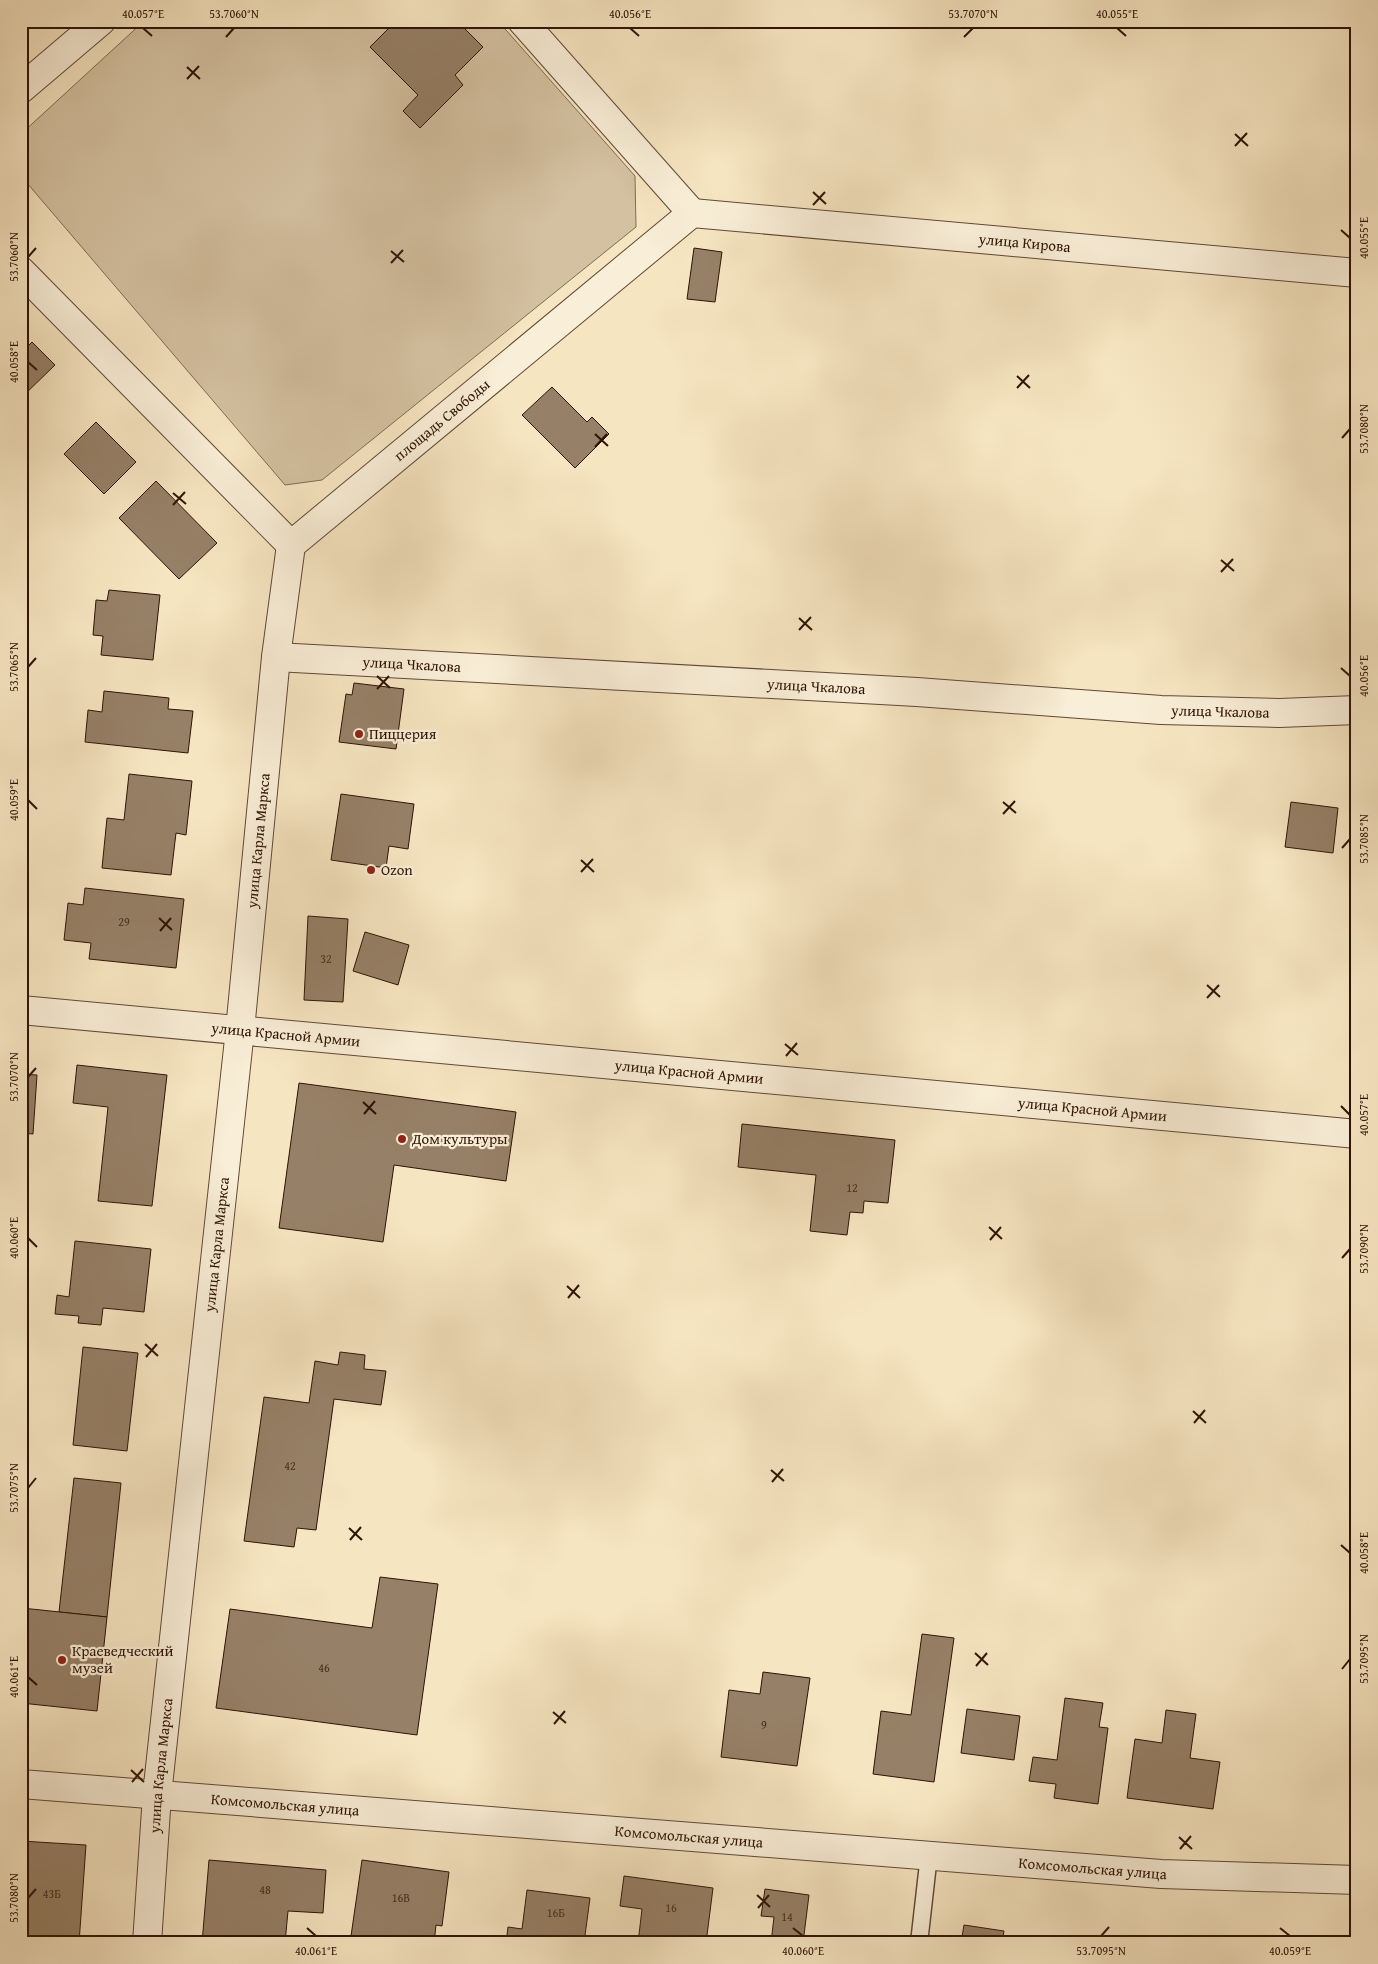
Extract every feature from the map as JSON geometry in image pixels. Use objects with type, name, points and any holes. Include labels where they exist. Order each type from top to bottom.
[{"type":"street","points":[[21,89],[101,21]]},
{"type":"street","points":[[522,21],[692,212]]},
{"type":"street","name":"улица Кирова","points":[[692,212],[1357,273]]},
{"type":"street","name":"площадь Свободы","points":[[292,545],[692,212]]},
{"type":"street","points":[[21,271],[292,545]]},
{"type":"street","name":"улица Карла Маркса","points":[[147,1943],[157,1794],[240,1030],[276,657],[292,545]]},
{"type":"street","name":"улица Чкалова","points":[[276,657],[917,692],[1161,710],[1279,713],[1357,710]]},
{"type":"street","name":"улица Красной Армии","points":[[21,1010],[1357,1134]]},
{"type":"street","name":"Комсомольская улица","points":[[21,1784],[1161,1874],[1357,1880]]},
{"type":"lane","points":[[919,1943],[929,1856]]},
{"type":"shaded area","points":[[144,21],[498,21],[635,176],[636,227],[322,480],[285,485],[21,176],[21,134]]},
{"type":"building","points":[[396,21],[457,21],[483,47],[455,75],[463,85],[420,128],[403,111],[418,95],[370,47]]},
{"type":"building","points":[[694,248],[722,252],[715,302],[687,299]]},
{"type":"building","points":[[32,342],[55,365],[21,398],[21,353]]},
{"type":"building","points":[[552,387],[587,422],[592,417],[609,434],[575,468],[522,415]]},
{"type":"building","points":[[96,422],[136,462],[104,494],[64,454]]},
{"type":"building","points":[[156,481],[217,543],[179,579],[119,518]]},
{"type":"building","points":[[109,590],[160,595],[153,660],[101,655],[103,636],[93,635],[96,600],[107,601]]},
{"type":"building","points":[[354,683],[404,689],[396,749],[339,742],[346,694],[352,695]]},
{"type":"building","points":[[104,691],[169,698],[168,709],[193,711],[188,753],[85,742],[88,710],[102,712]]},
{"type":"building","points":[[129,774],[192,781],[186,835],[176,833],[171,875],[102,868],[107,818],[124,820]]},
{"type":"building","points":[[341,794],[414,804],[408,849],[389,846],[386,868],[331,860]]},
{"type":"building","points":[[1291,802],[1338,808],[1333,853],[1285,847]]},
{"type":"building","points":[[85,888],[184,899],[176,968],[89,959],[91,943],[64,940],[68,903],[83,905]]},
{"type":"building","points":[[308,916],[348,919],[343,1002],[304,1000]]},
{"type":"building","points":[[365,932],[409,945],[398,985],[353,971]]},
{"type":"building","points":[[77,1065],[167,1075],[152,1206],[98,1201],[108,1107],[73,1103]]},
{"type":"building","points":[[21,1074],[37,1075],[33,1134],[21,1133]]},
{"type":"building","name":"Дом культуры","points":[[299,1083],[516,1112],[506,1181],[394,1165],[383,1242],[279,1228]]},
{"type":"building","points":[[742,1124],[895,1140],[888,1203],[864,1201],[863,1213],[850,1212],[847,1235],[810,1231],[816,1175],[738,1167]]},
{"type":"building","points":[[75,1241],[151,1249],[144,1312],[103,1308],[101,1325],[78,1323],[79,1316],[55,1314],[57,1295],[69,1297]]},
{"type":"building","points":[[83,1347],[138,1353],[127,1451],[73,1445]]},
{"type":"building","points":[[340,1352],[365,1355],[364,1369],[386,1371],[381,1405],[334,1399],[316,1530],[297,1528],[294,1547],[244,1541],[264,1397],[309,1403],[315,1361],[338,1365]]},
{"type":"building","points":[[74,1478],[121,1483],[107,1617],[59,1612]]},
{"type":"building","points":[[380,1577],[438,1584],[417,1735],[216,1708],[230,1609],[372,1628]]},
{"type":"building","name":"Краеведческий музей","points":[[22,1608],[107,1617],[97,1711],[21,1703]]},
{"type":"building","points":[[922,1634],[954,1638],[934,1782],[873,1774],[881,1711],[911,1715]]},
{"type":"building","points":[[763,1672],[810,1678],[797,1766],[721,1757],[729,1690],[760,1694]]},
{"type":"building","points":[[1065,1698],[1103,1703],[1099,1727],[1108,1728],[1098,1804],[1054,1798],[1056,1784],[1029,1781],[1033,1757],[1057,1760]]},
{"type":"building","points":[[967,1709],[1020,1716],[1014,1760],[961,1753]]},
{"type":"building","points":[[1166,1710],[1196,1714],[1190,1758],[1220,1762],[1213,1809],[1127,1798],[1135,1739],[1162,1743]]},
{"type":"building","points":[[21,1841],[86,1845],[79,1943],[21,1943]]},
{"type":"building","points":[[209,1860],[326,1870],[323,1913],[288,1911],[285,1943],[202,1943]]},
{"type":"building","points":[[362,1860],[449,1872],[442,1926],[436,1925],[434,1943],[350,1943]]},
{"type":"building","points":[[624,1876],[713,1888],[706,1943],[638,1943],[642,1909],[620,1906]]},
{"type":"building","points":[[765,1889],[809,1895],[803,1943],[771,1943],[774,1917],[761,1916]]},
{"type":"building","points":[[527,1890],[590,1898],[584,1943],[506,1943],[508,1927],[522,1929]]},
{"type":"building","points":[[964,1925],[1004,1931],[1002,1943],[961,1943]]},
{"type":"place","name":"Пиццерия","points":[[359,734]]},
{"type":"place","name":"Ozon","points":[[371,870]]},
{"type":"place","name":"Дом культуры","points":[[402,1139]]},
{"type":"place","name":"Краеведческий музей","points":[[62,1660]]}]
